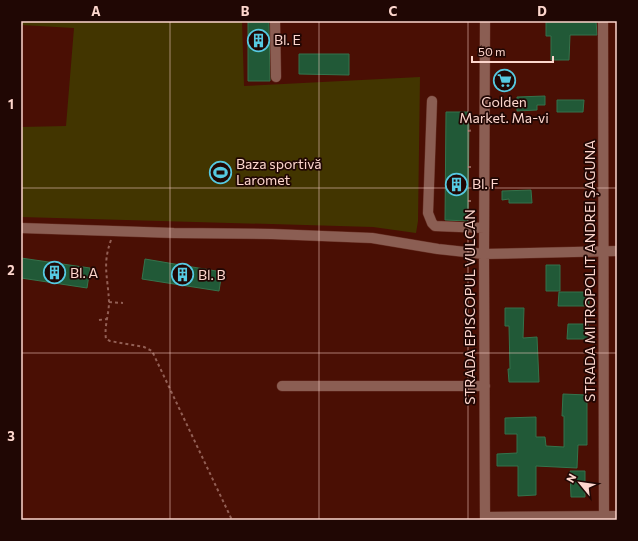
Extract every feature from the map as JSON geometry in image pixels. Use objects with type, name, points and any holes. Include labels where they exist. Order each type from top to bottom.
[{"type":"street","points":[[275,21],[276,77]]},
{"type":"street","name":"STRADA EPISCOPUL VULCAN","points":[[485,21],[485,518]]},
{"type":"street","name":"STRADA MITROPOLIT ANDREI ȘAGUNA","points":[[603,21],[604,518]]},
{"type":"street","points":[[432,101],[429,219],[435,226],[484,228]]},
{"type":"street","points":[[21,228],[372,238],[438,249],[484,254],[617,251]]},
{"type":"street","points":[[282,386],[484,386]]},
{"type":"street","points":[[485,518],[604,518],[617,516]]},
{"type":"path","points":[[468,130],[473,130]]},
{"type":"path","points":[[468,167],[473,167]]},
{"type":"path","points":[[468,201],[473,201]]},
{"type":"path","points":[[115,231],[108,250],[105,265],[108,302],[106,339],[144,347],[152,351],[232,520]]},
{"type":"path","points":[[108,302],[124,303]]},
{"type":"path","points":[[99,320],[107,318]]},
{"type":"shaded area","name":"Baza sportivă Laromet","points":[[21,21],[242,21],[244,86],[420,77],[418,221],[416,233],[373,227],[21,217],[21,127],[66,126],[74,28],[21,25]]},
{"type":"building","name":"Bl. E","points":[[248,21],[269,21],[270,81],[248,81]]},
{"type":"building","points":[[546,21],[596,21],[597,35],[570,35],[569,60],[551,60],[551,36],[546,36]]},
{"type":"building","points":[[299,54],[349,54],[349,75],[299,74]]},
{"type":"building","points":[[545,96],[545,105],[537,105],[537,110],[517,111],[517,97]]},
{"type":"building","points":[[557,100],[584,100],[583,112],[557,112]]},
{"type":"building","name":"Bl. F","points":[[446,112],[469,112],[468,221],[445,220]]},
{"type":"building","points":[[531,190],[532,203],[509,203],[509,199],[502,200],[502,191]]},
{"type":"building","name":"Bl. A","points":[[21,258],[90,268],[87,288],[21,278]]},
{"type":"building","name":"Bl. B","points":[[145,259],[222,272],[219,291],[142,279]]},
{"type":"building","points":[[546,265],[560,265],[560,291],[546,291]]},
{"type":"building","points":[[559,292],[589,292],[589,306],[558,306]]},
{"type":"building","points":[[505,308],[524,308],[523,338],[537,337],[539,382],[509,382],[509,326],[505,326]]},
{"type":"building","points":[[568,324],[588,324],[588,339],[567,339]]},
{"type":"building","points":[[563,394],[587,395],[587,445],[578,445],[577,468],[536,466],[536,495],[518,496],[518,466],[497,466],[497,454],[517,453],[517,434],[505,434],[505,418],[536,417],[536,437],[545,437],[546,446],[564,447],[564,416],[562,416]]},
{"type":"building","points":[[570,471],[585,471],[585,497],[571,497]]},
{"type":"place","name":"Bl. E","points":[[259,40]]},
{"type":"place","name":"Golden Market. Ma-vi","points":[[504,80]]},
{"type":"place","name":"Baza sportivă Laromet","points":[[220,172]]},
{"type":"place","name":"Bl. F","points":[[457,184]]},
{"type":"place","name":"Bl. A","points":[[55,273]]},
{"type":"place","name":"Bl. B","points":[[182,275]]}]
